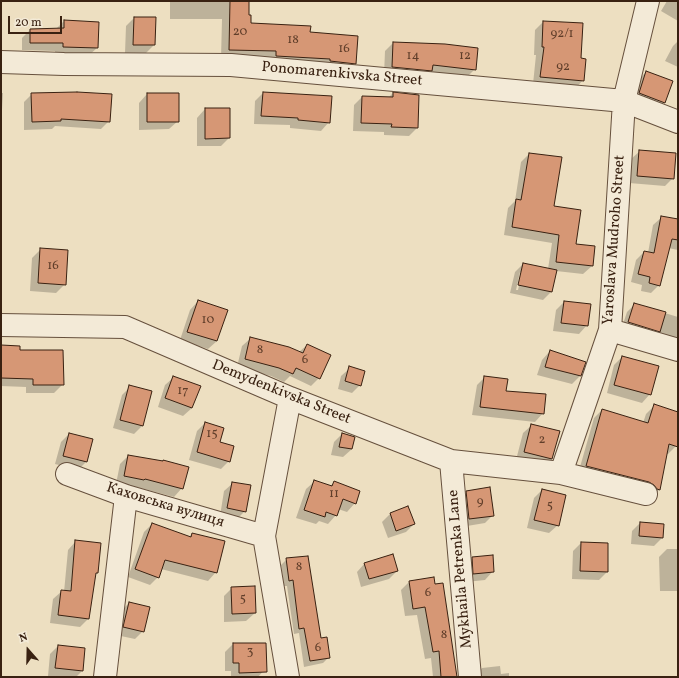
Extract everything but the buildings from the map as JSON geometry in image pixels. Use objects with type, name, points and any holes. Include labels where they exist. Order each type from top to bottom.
[{"type":"street","name":"Yaroslava Mudroho Street","points":[[561,473],[610,330],[624,101],[648,1]]},
{"type":"street","name":"Ponomarenkivska Street","points":[[1,62],[231,65],[624,101],[678,122]]},
{"type":"street","name":"Demydenkivska Street","points":[[1,325],[125,327],[290,398],[451,461],[561,473],[646,494]]},
{"type":"street","points":[[610,330],[678,350]]},
{"type":"street","points":[[288,677],[264,536],[290,398]]},
{"type":"street","name":"Mykhaila Petrenka Lane","points":[[451,461],[470,677]]},
{"type":"street","name":"Каховська вулиця","points":[[67,474],[126,496],[264,536]]},
{"type":"street","points":[[105,677],[126,496]]}]
